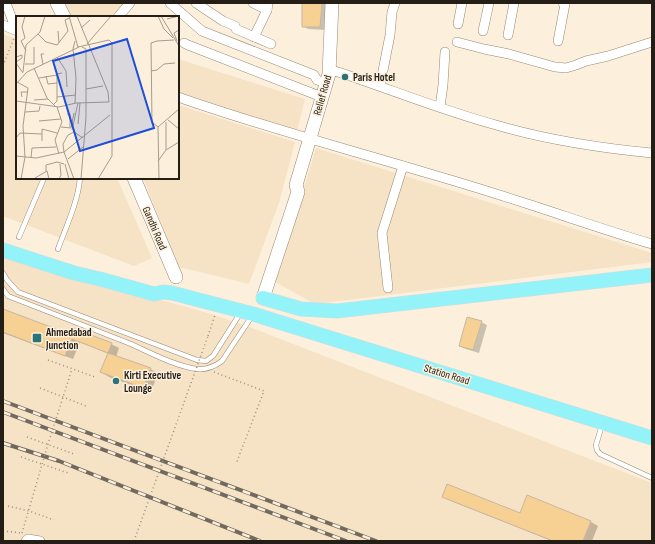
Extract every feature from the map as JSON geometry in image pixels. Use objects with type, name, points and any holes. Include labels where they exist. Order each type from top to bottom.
[{"type":"main road","points":[[57,3],[64,16]]},
{"type":"main road","name":"Relief Road","points":[[260,297],[298,192],[296,185],[329,74],[332,3]]},
{"type":"main road","name":"Gandhi Road","points":[[134,179],[176,277]]},
{"type":"main road","name":"Station Road","points":[[3,250],[74,273],[100,278],[154,294],[163,292],[172,293],[248,312],[652,438]]},
{"type":"main road","points":[[260,297],[301,309],[338,312],[652,275]]},
{"type":"main road","points":[[318,334],[326,320],[324,310]]},
{"type":"street","points":[[6,3],[16,28]]},
{"type":"street","points":[[119,16],[130,3]]},
{"type":"street","points":[[170,3],[202,31],[314,75],[317,80],[326,83]]},
{"type":"street","points":[[196,3],[224,21],[235,26],[236,29],[271,44]]},
{"type":"street","points":[[253,3],[268,6],[254,37]]},
{"type":"street","points":[[380,86],[390,35],[392,12],[395,3]]},
{"type":"street","points":[[458,24],[462,3]]},
{"type":"street","points":[[483,31],[489,3]]},
{"type":"street","points":[[508,35],[514,3]]},
{"type":"street","points":[[558,41],[565,4],[563,3]]},
{"type":"street","points":[[3,25],[16,30]]},
{"type":"street","points":[[456,42],[510,54],[555,67],[566,68],[586,60],[608,56],[652,42]]},
{"type":"street","points":[[184,43],[322,97]]},
{"type":"street","points":[[440,107],[445,52]]},
{"type":"street","points":[[329,68],[497,126],[570,143],[652,153]]},
{"type":"street","points":[[179,97],[214,110],[531,205],[652,244]]},
{"type":"street","points":[[388,288],[382,233],[403,166]]},
{"type":"street","points":[[24,537],[28,540],[40,541]]},
{"type":"lane","points":[[19,237],[44,179]]},
{"type":"lane","points":[[58,250],[74,206],[80,179]]},
{"type":"lane","points":[[3,273],[18,292],[197,360],[206,361],[214,356],[248,312]]},
{"type":"lane","points":[[3,289],[8,296],[81,324],[174,363],[195,369],[207,369],[222,361],[248,312]]},
{"type":"lane","points":[[602,423],[596,445],[600,454],[652,478]]},
{"type":"path","points":[[3,66],[16,33]]},
{"type":"path","points":[[134,541],[215,315]]},
{"type":"path","points":[[48,360],[95,378]]},
{"type":"path","points":[[3,531],[24,537],[29,511],[48,444],[72,369]]},
{"type":"path","points":[[207,369],[264,391],[236,464]]},
{"type":"path","points":[[40,388],[86,406]]},
{"type":"path","points":[[27,437],[74,454]]},
{"type":"path","points":[[21,457],[68,473]]},
{"type":"path","points":[[8,506],[29,511],[54,520]]},
{"type":"shaded area","points":[[65,3],[130,3],[119,13],[126,16],[71,16]]},
{"type":"shaded area","points":[[3,34],[16,39],[16,179],[117,179],[152,258],[134,266],[3,216]]},
{"type":"shaded area","points":[[179,59],[305,99],[297,131],[179,92]]},
{"type":"shaded area","points":[[179,105],[295,142],[279,203],[249,284],[179,267],[143,179],[179,179]]},
{"type":"shaded area","points":[[316,148],[652,253],[652,262],[315,304],[275,282]]},
{"type":"shaded area","points":[[3,254],[50,269],[211,314],[247,326],[652,483],[652,541],[3,541]]},
{"type":"building","points":[[302,3],[322,3],[320,27],[302,27]]},
{"type":"building","points":[[3,309],[72,335],[73,328],[112,343],[108,353],[72,339],[65,356],[3,332]]},
{"type":"building","points":[[467,317],[482,321],[473,350],[459,346]]},
{"type":"building","points":[[108,353],[151,368],[143,388],[100,372]]},
{"type":"building","points":[[447,484],[520,513],[527,495],[591,521],[583,541],[553,541],[442,497]]},
{"type":"railway","points":[[3,401],[376,541]]},
{"type":"railway","points":[[3,412],[346,541]]},
{"type":"railway","points":[[3,443],[59,461],[260,541]]},
{"type":"place","name":"Paris Hotel","points":[[345,77]]},
{"type":"place","name":"Ahmedabad Junction","points":[[37,338]]},
{"type":"place","name":"Kirti Executive Lounge","points":[[116,381]]}]
